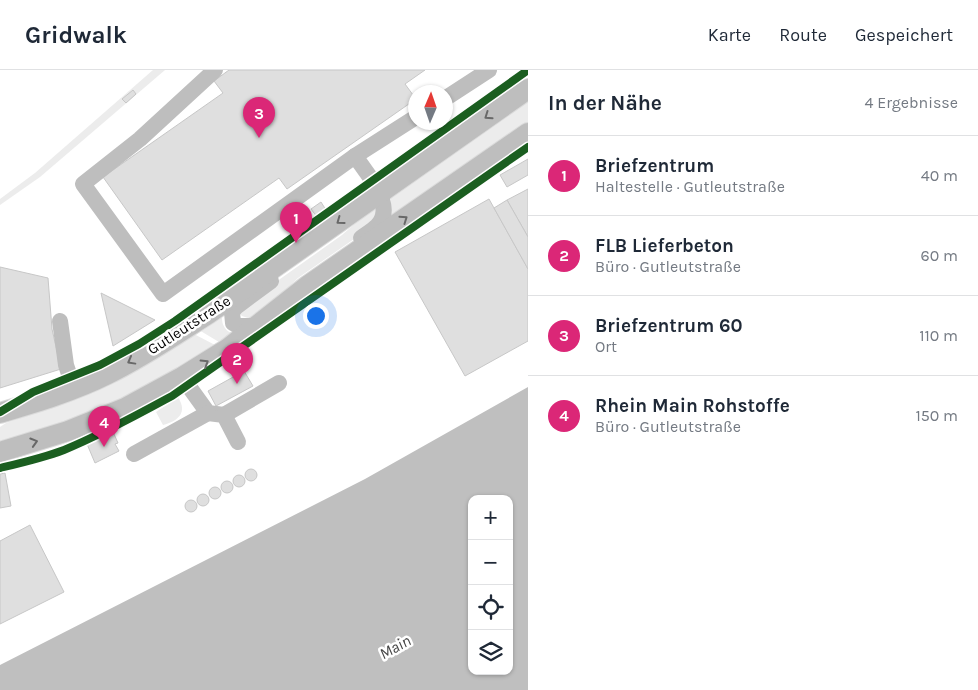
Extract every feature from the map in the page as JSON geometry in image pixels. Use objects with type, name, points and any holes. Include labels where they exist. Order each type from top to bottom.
[{"type":"main road","name":"Gutleutstraße","points":[[0,413],[74,389],[109,373],[153,349],[208,314],[528,89]]},
{"type":"main road","points":[[0,452],[68,431],[125,408],[182,377],[226,349],[306,286],[528,133]]},
{"type":"lane","points":[[215,70],[140,139],[83,184],[163,294],[355,156],[408,122]]},
{"type":"lane","points":[[453,93],[489,70]]},
{"type":"lane","points":[[306,286],[318,269],[377,226],[384,215],[380,193],[355,156]]},
{"type":"lane","name":"Gutleutstraße","points":[[255,326],[239,326],[233,323],[232,312],[236,307],[282,274],[288,258]]},
{"type":"lane","points":[[60,321],[66,365],[74,389]]},
{"type":"lane","points":[[182,377],[216,414],[238,442]]},
{"type":"lane","points":[[134,454],[279,383]]},
{"type":"shaded area","points":[[153,70],[165,70],[40,177],[0,205],[0,199],[35,173]]},
{"type":"shaded area","points":[[528,97],[528,123],[390,221],[391,194]]},
{"type":"shaded area","points":[[375,206],[379,212],[367,230],[298,278],[264,310],[251,319],[240,314],[245,304],[342,235]]},
{"type":"shaded area","points":[[219,317],[222,318],[226,329],[231,333],[219,342],[199,330]]},
{"type":"shaded area","points":[[194,334],[215,345],[196,359],[96,412],[3,443],[0,441],[0,427],[6,423],[47,409],[106,384]]},
{"type":"shaded area","points":[[178,397],[182,408],[180,416],[163,425],[156,412]]},
{"type":"water","name":"Main","points":[[528,387],[528,690],[0,690],[0,665],[365,479]]},
{"type":"building","points":[[229,70],[425,70],[405,84],[408,88],[408,105],[287,189],[279,178],[162,260],[103,177],[223,93],[214,81]]},
{"type":"building","points":[[133,90],[136,94],[126,103],[122,99]]},
{"type":"building","points":[[528,159],[528,175],[507,187],[500,175]]},
{"type":"building","points":[[528,189],[528,237],[507,200]]},
{"type":"building","points":[[489,199],[528,269],[528,341],[465,376],[395,252]]},
{"type":"building","points":[[507,200],[528,237],[528,269],[494,208]]},
{"type":"building","points":[[321,202],[326,210],[317,217],[311,209]]},
{"type":"building","points":[[0,267],[48,278],[52,329],[61,369],[0,388]]},
{"type":"building","points":[[101,293],[155,320],[113,346]]},
{"type":"building","points":[[244,371],[253,386],[216,406],[208,391]]},
{"type":"building","points":[[109,433],[110,435],[114,434],[118,443],[115,444],[119,451],[95,463],[87,444]]},
{"type":"building","points":[[249,469],[253,469],[257,475],[253,481],[249,481],[245,477],[245,473]]},
{"type":"building","points":[[5,473],[11,506],[0,508],[0,474]]},
{"type":"building","points":[[237,475],[241,475],[245,481],[241,487],[237,487],[233,483],[233,479]]},
{"type":"building","points":[[225,481],[229,481],[233,487],[229,493],[225,493],[221,489],[221,485]]},
{"type":"building","points":[[213,487],[217,487],[221,493],[217,499],[213,499],[209,495],[209,491]]},
{"type":"building","points":[[201,494],[205,494],[209,500],[205,506],[201,506],[197,502],[197,498]]},
{"type":"building","points":[[189,500],[193,500],[197,506],[193,512],[189,512],[185,508],[185,504]]},
{"type":"building","points":[[30,525],[64,592],[0,624],[0,541]]},
{"type":"cycle path","points":[[0,412],[33,392],[100,365],[139,344],[175,321],[528,70]]},
{"type":"cycle path","points":[[0,468],[64,450],[172,396],[528,147]]},
{"type":"place","name":"Briefzentrum 60","points":[[259,138]]},
{"type":"place","name":"Briefzentrum","points":[[296,243]]},
{"type":"place","name":"FLB Lieferbeton","points":[[237,384]]},
{"type":"place","name":"Rhein Main Rohstoffe","points":[[104,447]]}]
